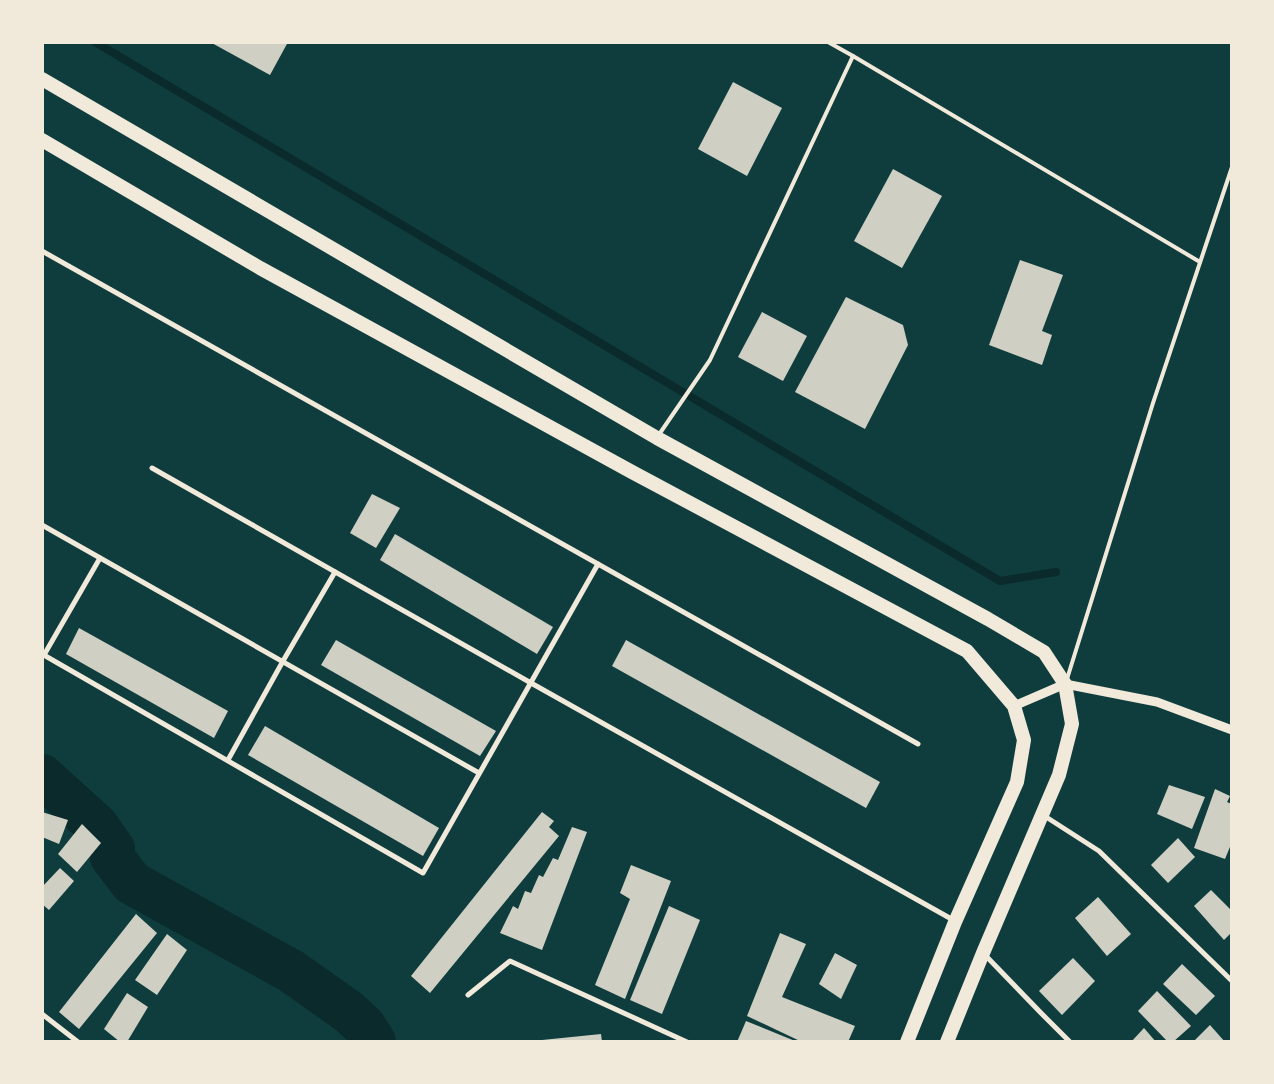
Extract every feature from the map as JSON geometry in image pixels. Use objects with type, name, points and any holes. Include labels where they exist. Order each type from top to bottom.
[{"type":"highway","points":[[42,79],[656,438],[988,619],[1044,652],[1065,684],[1072,724],[1059,775],[947,1042]]},
{"type":"highway","points":[[42,140],[260,268],[632,472],[967,651],[1014,706],[1024,740],[1017,782],[955,922],[906,1042]]},
{"type":"street","points":[[42,251],[918,744]]},
{"type":"street","points":[[152,468],[955,922]]},
{"type":"street","points":[[42,525],[479,773]]},
{"type":"street","points":[[100,558],[43,654],[423,873],[598,564]]},
{"type":"street","points":[[228,760],[335,572]]},
{"type":"street","points":[[1014,706],[1065,684],[1157,702],[1232,730]]},
{"type":"street","points":[[1042,815],[1098,851],[1232,981]]},
{"type":"street","points":[[983,953],[1070,1042]]},
{"type":"street","points":[[468,995],[510,961],[687,1042]]},
{"type":"street","points":[[42,1014],[78,1042]]},
{"type":"lane","points":[[828,42],[1200,262]]},
{"type":"lane","points":[[656,438],[710,360],[853,56]]},
{"type":"lane","points":[[1065,684],[1153,402],[1232,167]]},
{"type":"building","points":[[210,42],[288,42],[270,75]]},
{"type":"building","points":[[733,82],[782,108],[747,176],[698,149]]},
{"type":"building","points":[[893,169],[942,196],[902,268],[854,241]]},
{"type":"building","points":[[1020,260],[1063,275],[1042,331],[1052,335],[1042,365],[989,345]]},
{"type":"building","points":[[846,297],[903,325],[908,345],[865,429],[795,392]]},
{"type":"building","points":[[762,312],[807,336],[783,381],[738,357]]},
{"type":"building","points":[[372,494],[400,508],[376,548],[350,533]]},
{"type":"building","points":[[395,534],[553,627],[537,654],[380,560]]},
{"type":"building","points":[[79,628],[228,711],[214,738],[66,654]]},
{"type":"building","points":[[336,640],[496,731],[480,756],[321,665]]},
{"type":"building","points":[[626,640],[880,782],[866,808],[612,666]]},
{"type":"building","points":[[265,726],[439,828],[423,856],[248,755]]},
{"type":"building","points":[[1169,785],[1205,797],[1192,829],[1157,814]]},
{"type":"building","points":[[1215,789],[1230,796],[1227,802],[1232,804],[1232,842],[1225,859],[1194,848]]},
{"type":"building","points":[[42,812],[68,820],[59,844],[42,837]]},
{"type":"building","points":[[542,812],[554,821],[549,827],[559,836],[430,993],[411,976]]},
{"type":"building","points":[[82,824],[101,843],[77,872],[58,854]]},
{"type":"building","points":[[572,827],[587,832],[542,950],[500,933],[513,906],[518,909],[525,891],[531,893],[539,875],[543,877],[553,858],[558,860]]},
{"type":"building","points":[[1178,838],[1195,857],[1168,883],[1151,865]]},
{"type":"building","points":[[631,865],[671,881],[625,999],[595,985],[630,899],[620,893]]},
{"type":"building","points":[[60,868],[74,881],[49,910],[42,904],[42,887]]},
{"type":"building","points":[[1211,890],[1232,911],[1232,932],[1224,940],[1194,906]]},
{"type":"building","points":[[1098,897],[1131,934],[1107,956],[1075,918]]},
{"type":"building","points":[[669,906],[700,920],[662,1014],[630,1000]]},
{"type":"building","points":[[136,914],[157,933],[79,1029],[59,1012]]},
{"type":"building","points":[[780,933],[806,944],[782,997],[855,1026],[848,1042],[802,1042],[747,1016]]},
{"type":"building","points":[[167,934],[187,950],[157,995],[135,980]]},
{"type":"building","points":[[835,953],[857,965],[841,999],[819,984]]},
{"type":"building","points":[[1073,958],[1095,981],[1062,1015],[1039,991]]},
{"type":"building","points":[[1182,964],[1215,996],[1196,1015],[1163,984]]},
{"type":"building","points":[[1157,991],[1191,1026],[1173,1042],[1168,1042],[1138,1011]]},
{"type":"building","points":[[127,993],[148,1007],[127,1042],[120,1042],[104,1029]]},
{"type":"building","points":[[746,1021],[795,1041],[795,1042],[737,1042]]},
{"type":"building","points":[[1210,1025],[1225,1042],[1193,1042]]},
{"type":"building","points":[[1144,1028],[1156,1042],[1131,1042]]},
{"type":"building","points":[[601,1034],[602,1042],[542,1042],[542,1040]]},
{"type":"waterway","points":[[95,42],[1000,581],[1056,572]]},
{"type":"waterway","points":[[42,776],[97,826],[113,849],[112,857],[132,883],[291,971],[349,1012],[364,1026],[374,1042]]}]
